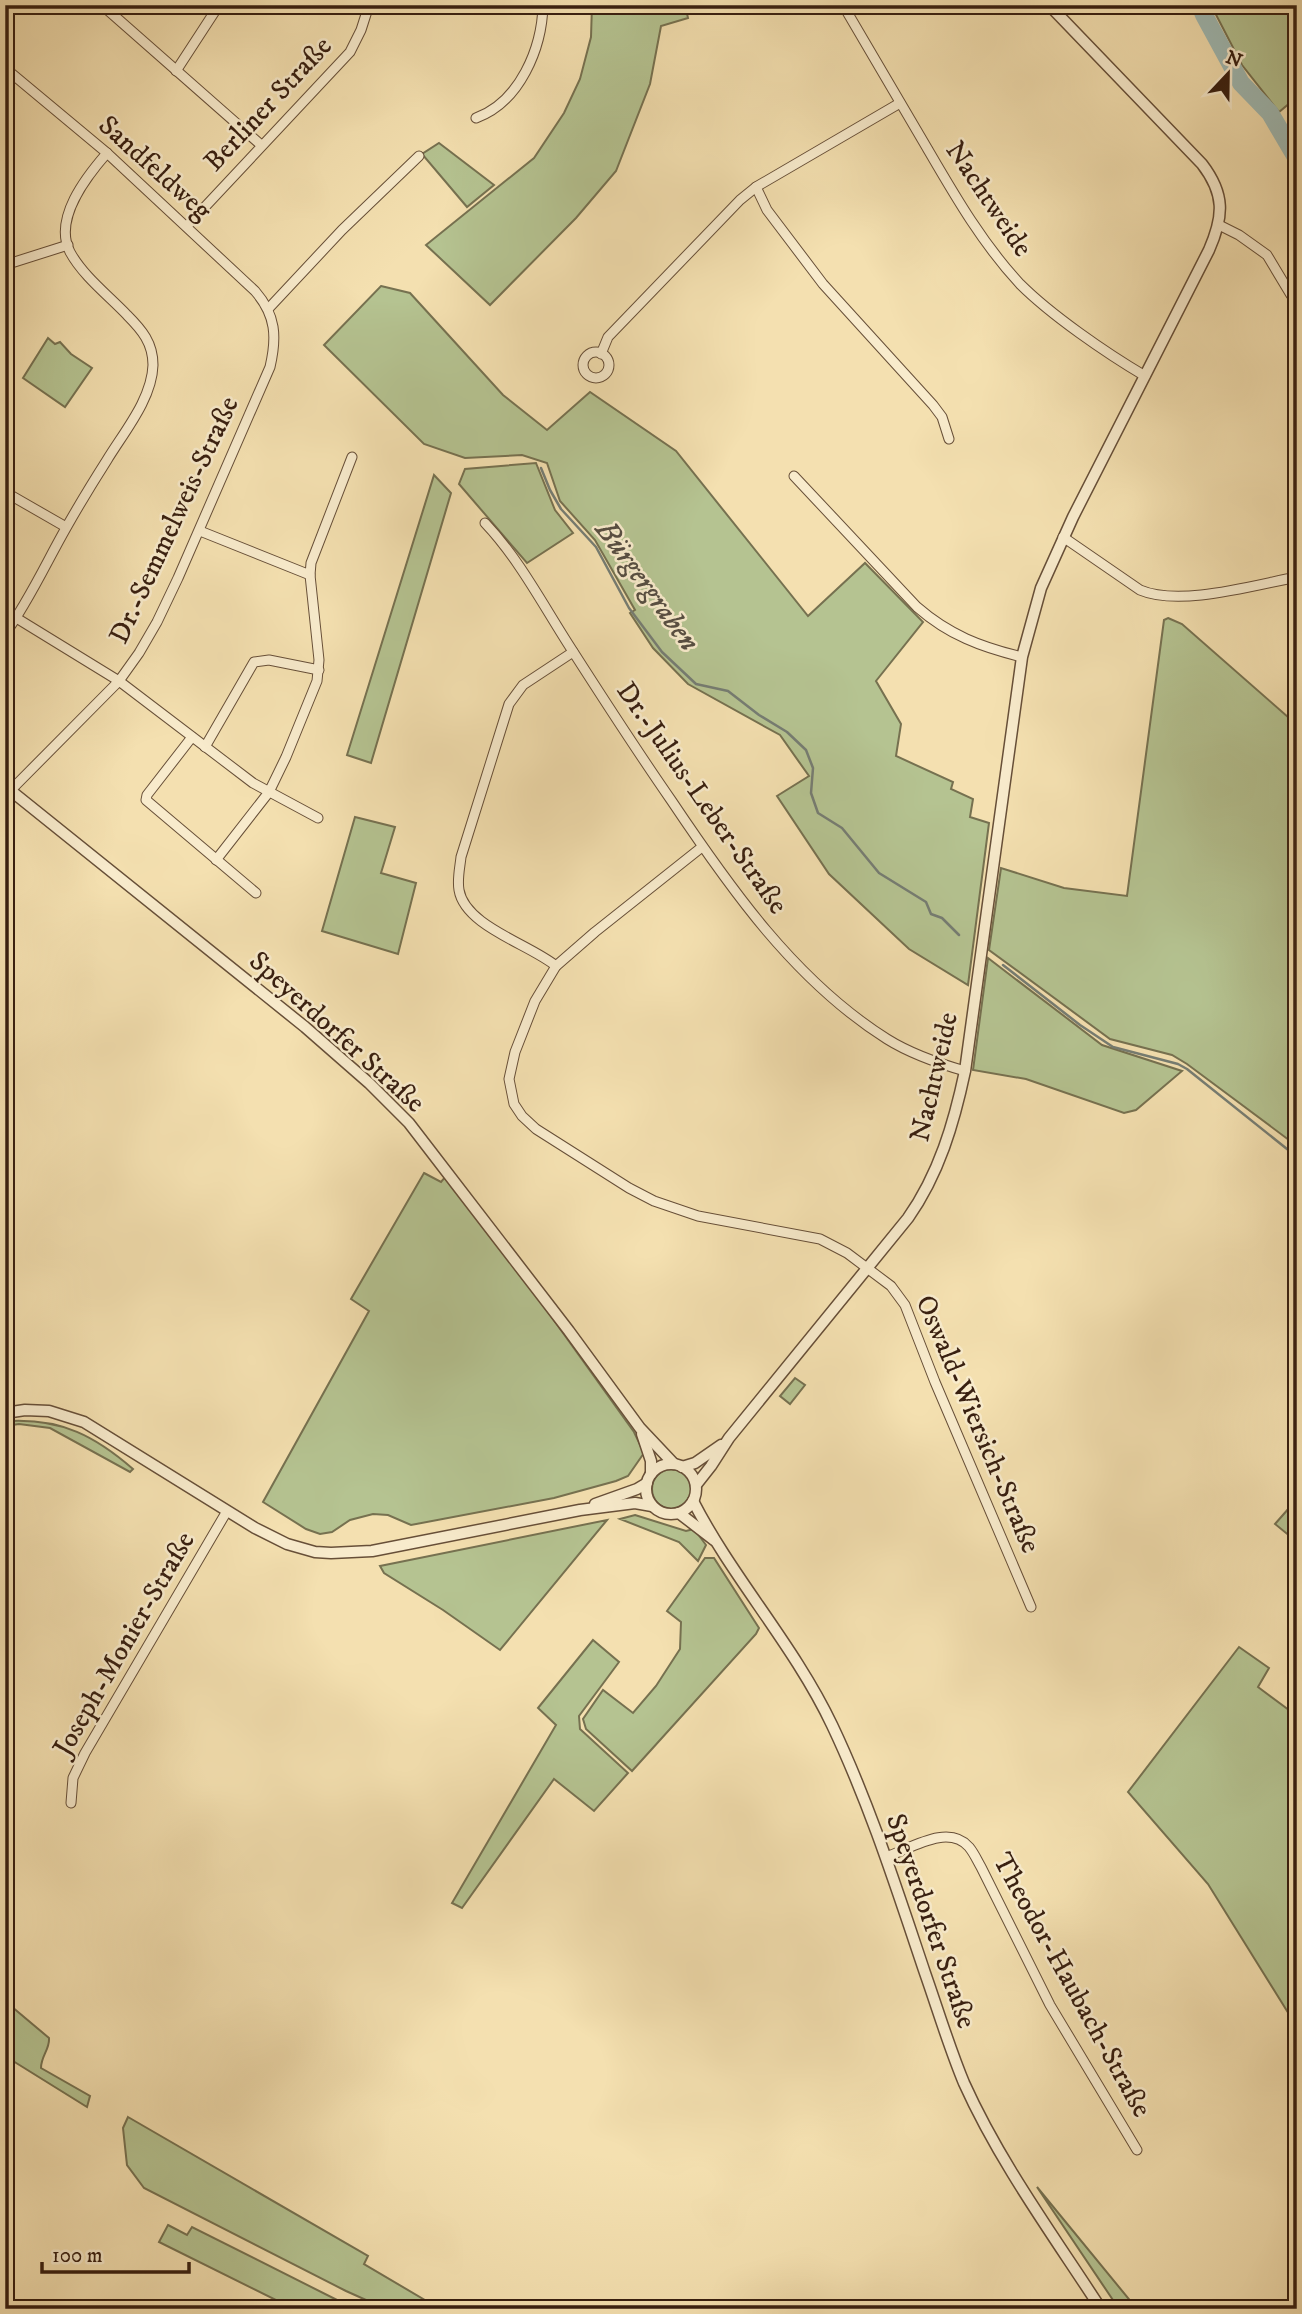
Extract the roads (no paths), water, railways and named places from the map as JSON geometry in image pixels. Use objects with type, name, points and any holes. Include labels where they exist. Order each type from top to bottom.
[{"type":"street","points":[[102,5],[261,145]]},
{"type":"street","points":[[176,71],[219,5]]},
{"type":"street","name":"Berliner Straße","points":[[187,226],[350,52],[362,30],[369,5]]},
{"type":"street","points":[[476,118],[496,108],[527,70],[539,39],[544,5]]},
{"type":"street","name":"Nachtweide","points":[[843,5],[974,227],[1007,269],[1038,299],[1144,376]]},
{"type":"street","name":"Nachtweide","points":[[695,1485],[729,1438],[894,1238],[924,1194],[954,1121],[965,1071],[1022,657],[1041,588],[1063,537],[1209,250],[1219,225],[1220,200],[1216,187],[1202,164],[1049,5]]},
{"type":"street","name":"Sandfeldweg","points":[[5,68],[107,153],[256,291],[269,308]]},
{"type":"street","points":[[601,354],[608,337],[740,200],[756,187],[900,103]]},
{"type":"street","points":[[5,634],[17,618],[66,527],[141,403],[150,382],[152,350],[145,335],[87,274],[68,245],[68,221],[72,204],[89,175],[107,153]]},
{"type":"street","points":[[269,308],[342,230],[419,156]]},
{"type":"street","points":[[756,187],[767,209],[823,284],[933,405],[942,417],[949,439]]},
{"type":"street","points":[[1219,225],[1239,234],[1266,255],[1291,295],[1297,298]]},
{"type":"street","points":[[5,265],[68,245]]},
{"type":"street","name":"Dr.-Semmelweis-Straße","points":[[7,791],[119,681],[157,622],[200,531],[270,367],[274,344],[269,308]]},
{"type":"street","points":[[216,860],[269,792],[314,691],[319,670],[310,575],[313,556],[352,457]]},
{"type":"street","points":[[794,476],[916,607],[932,620],[964,639],[1022,657]]},
{"type":"street","points":[[5,492],[66,527]]},
{"type":"street","name":"Dr.-Julius-Leber-Straße","points":[[485,523],[508,549],[702,847],[764,928],[814,980],[887,1039],[933,1062],[965,1071]]},
{"type":"street","points":[[200,531],[310,575]]},
{"type":"street","points":[[1063,537],[1150,595],[1180,598],[1297,577]]},
{"type":"street","points":[[5,611],[119,681],[253,783],[318,818]]},
{"type":"street","points":[[556,966],[473,915],[461,898],[459,872],[461,857],[509,704],[523,685],[573,652]]},
{"type":"street","points":[[205,747],[254,662],[269,660],[319,670]]},
{"type":"street","points":[[192,737],[147,795],[146,800],[256,893]]},
{"type":"street","name":"Speyerdorfer Straße","points":[[7,791],[304,1027],[369,1083],[401,1115],[449,1173],[640,1428],[678,1466]]},
{"type":"street","name":"Oswald-Wiersich-Straße","points":[[702,847],[556,966],[536,1000],[512,1063],[509,1079],[513,1104],[522,1116],[566,1148],[629,1188],[698,1216],[820,1240],[848,1253],[891,1286],[905,1305],[1031,1607]]},
{"type":"street","points":[[5,1413],[49,1411],[84,1422],[265,1534],[316,1552],[372,1551],[580,1510],[635,1503],[652,1506],[666,1514],[679,1513],[693,1501],[695,1485],[690,1473],[678,1466],[661,1466],[637,1489],[580,1510]]},
{"type":"street","name":"Speyerdorfer Straße","points":[[640,1428],[651,1461],[649,1478]]},
{"type":"street","name":"Nachtweide","points":[[678,1466],[699,1462],[729,1438]]},
{"type":"street","points":[[649,1478],[646,1494],[652,1506]]},
{"type":"street","name":"Speyerdorfer Straße","points":[[693,1501],[789,1647],[818,1698],[845,1753],[886,1857],[954,2057],[973,2102],[1009,2167],[1101,2309]]},
{"type":"street","name":"Joseph-Monier-Straße","points":[[71,1803],[73,1778],[85,1753],[227,1511]]},
{"type":"street","name":"Speyerdorfer Straße","points":[[679,1513],[721,1547]]},
{"type":"street","name":"Theodor-Haubach-Straße","points":[[886,1857],[939,1837],[954,1837],[968,1846],[1050,2005],[1137,2150]]},
{"type":"waterway","points":[[1200,5],[1241,83],[1270,113],[1297,159]]},
{"type":"waterway","name":"Bürgergraben","points":[[541,468],[561,509],[596,547],[629,608],[662,652],[696,684],[728,691],[787,732],[806,750],[813,768],[811,793],[818,813],[842,828],[879,873],[926,902],[931,914],[942,918],[959,935]]},
{"type":"waterway","name":"Bürgergraben","points":[[1003,965],[1113,1047],[1178,1064],[1187,1069],[1297,1157]]}]
